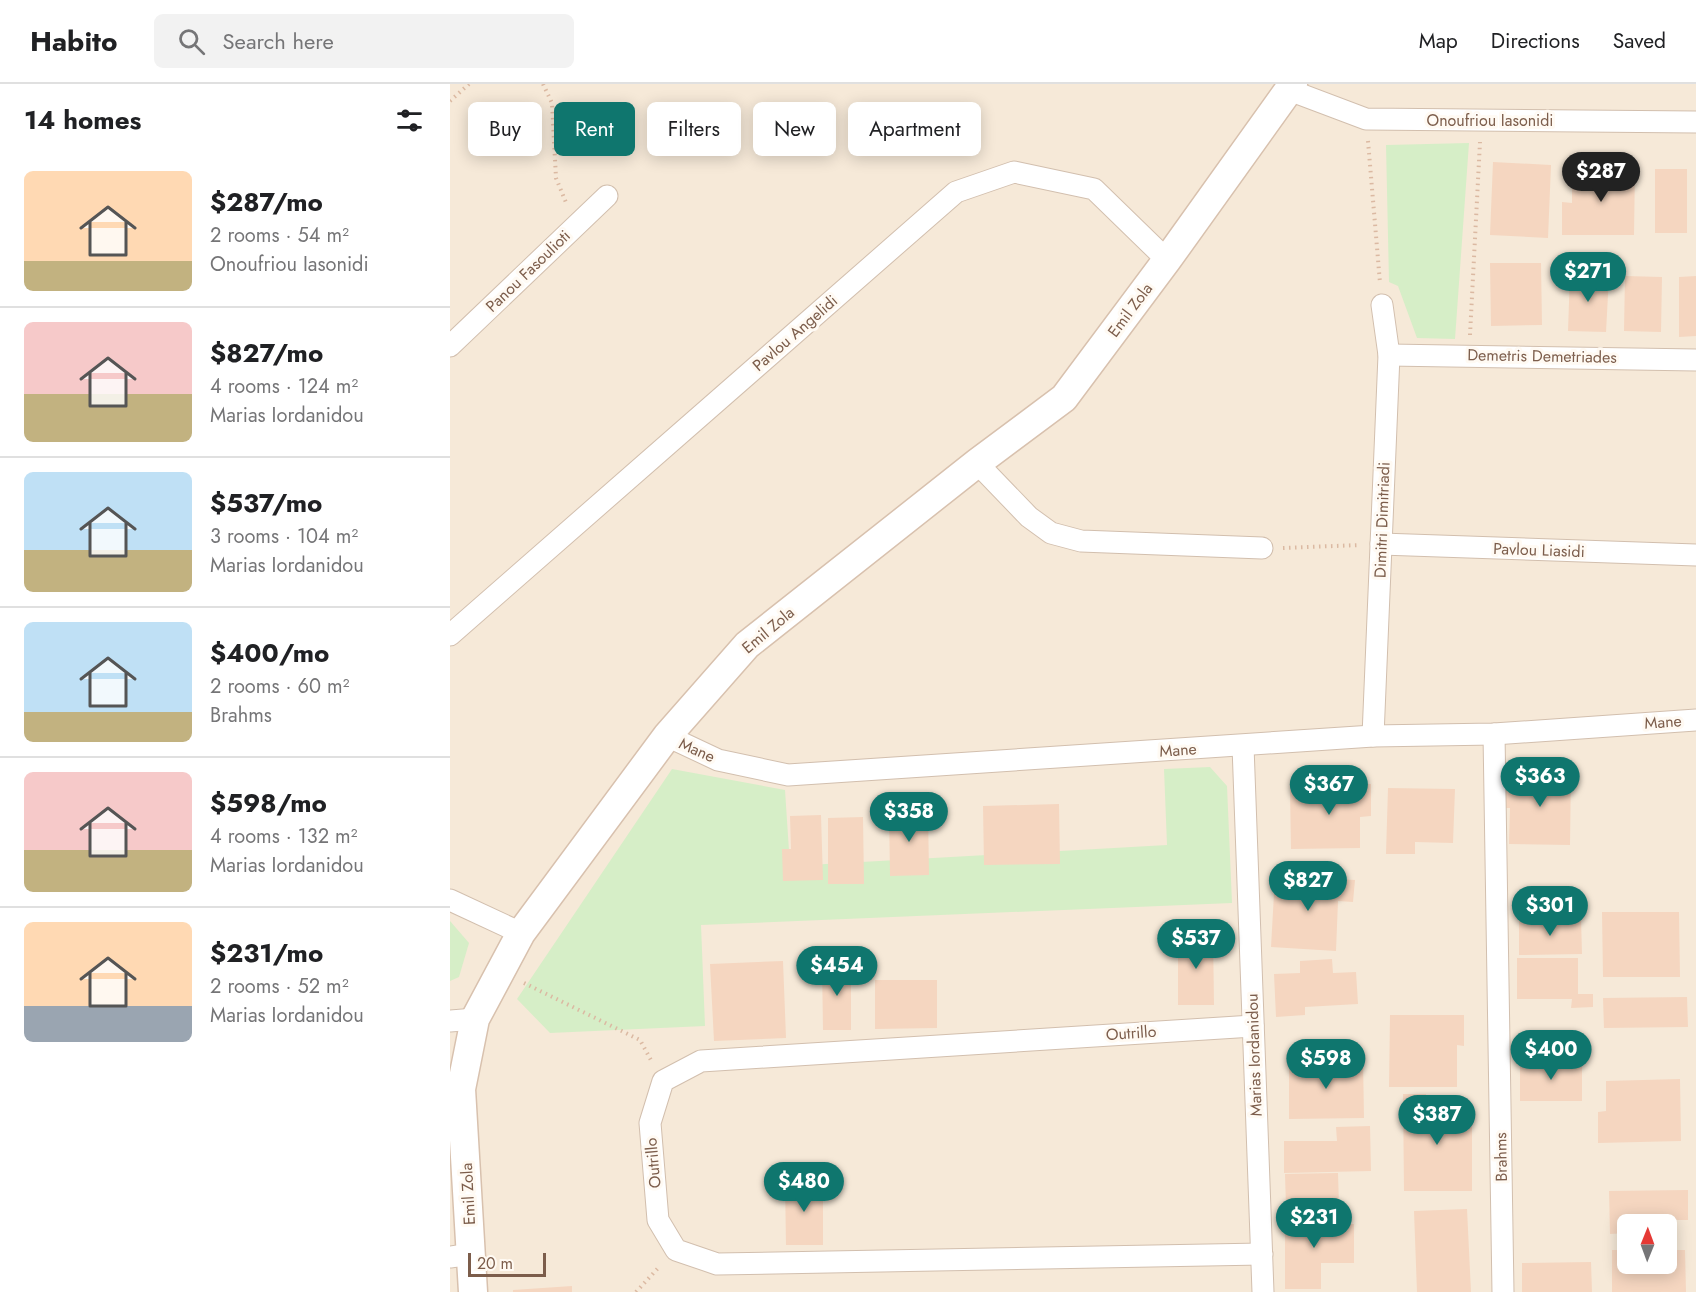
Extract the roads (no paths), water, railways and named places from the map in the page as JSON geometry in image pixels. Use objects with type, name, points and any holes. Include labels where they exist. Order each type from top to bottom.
[{"type":"street","name":"Onoufriou Iasonidi","points":[[1291,87],[1366,119],[1696,122]]},
{"type":"street","name":"Emil Zola","points":[[473,1292],[461,1256],[463,1020],[500,971],[521,933],[667,736],[747,645],[977,463],[1064,398],[1167,260],[1291,87]]},
{"type":"street","name":"Pavlou Angelidi","points":[[450,635],[956,192],[1014,172],[1094,189],[1167,260]]},
{"type":"street","name":"Panou Fasoulioti","points":[[450,346],[607,196]]},
{"type":"street","name":"Dimitri Dimitriadi","points":[[1373,736],[1389,355],[1382,305]]},
{"type":"street","name":"Demetris Demetriades","points":[[1389,355],[1469,354],[1696,360]]},
{"type":"street","points":[[977,463],[1029,517],[1051,532],[1081,541],[1262,548]]},
{"type":"street","name":"Pavlou Liasidi","points":[[1381,544],[1696,555]]},
{"type":"street","name":"Mane","points":[[667,736],[718,760],[788,775],[1373,736],[1494,734],[1696,720]]},
{"type":"street","name":"Brahms","points":[[1494,734],[1503,1292]]},
{"type":"street","name":"Marias Iordanidou","points":[[1243,746],[1263,1292]]},
{"type":"street","points":[[450,900],[521,933]]},
{"type":"street","name":"Outrillo","points":[[1253,1026],[701,1061],[663,1081],[650,1123],[658,1220],[676,1250],[717,1264],[1262,1254]]}]
